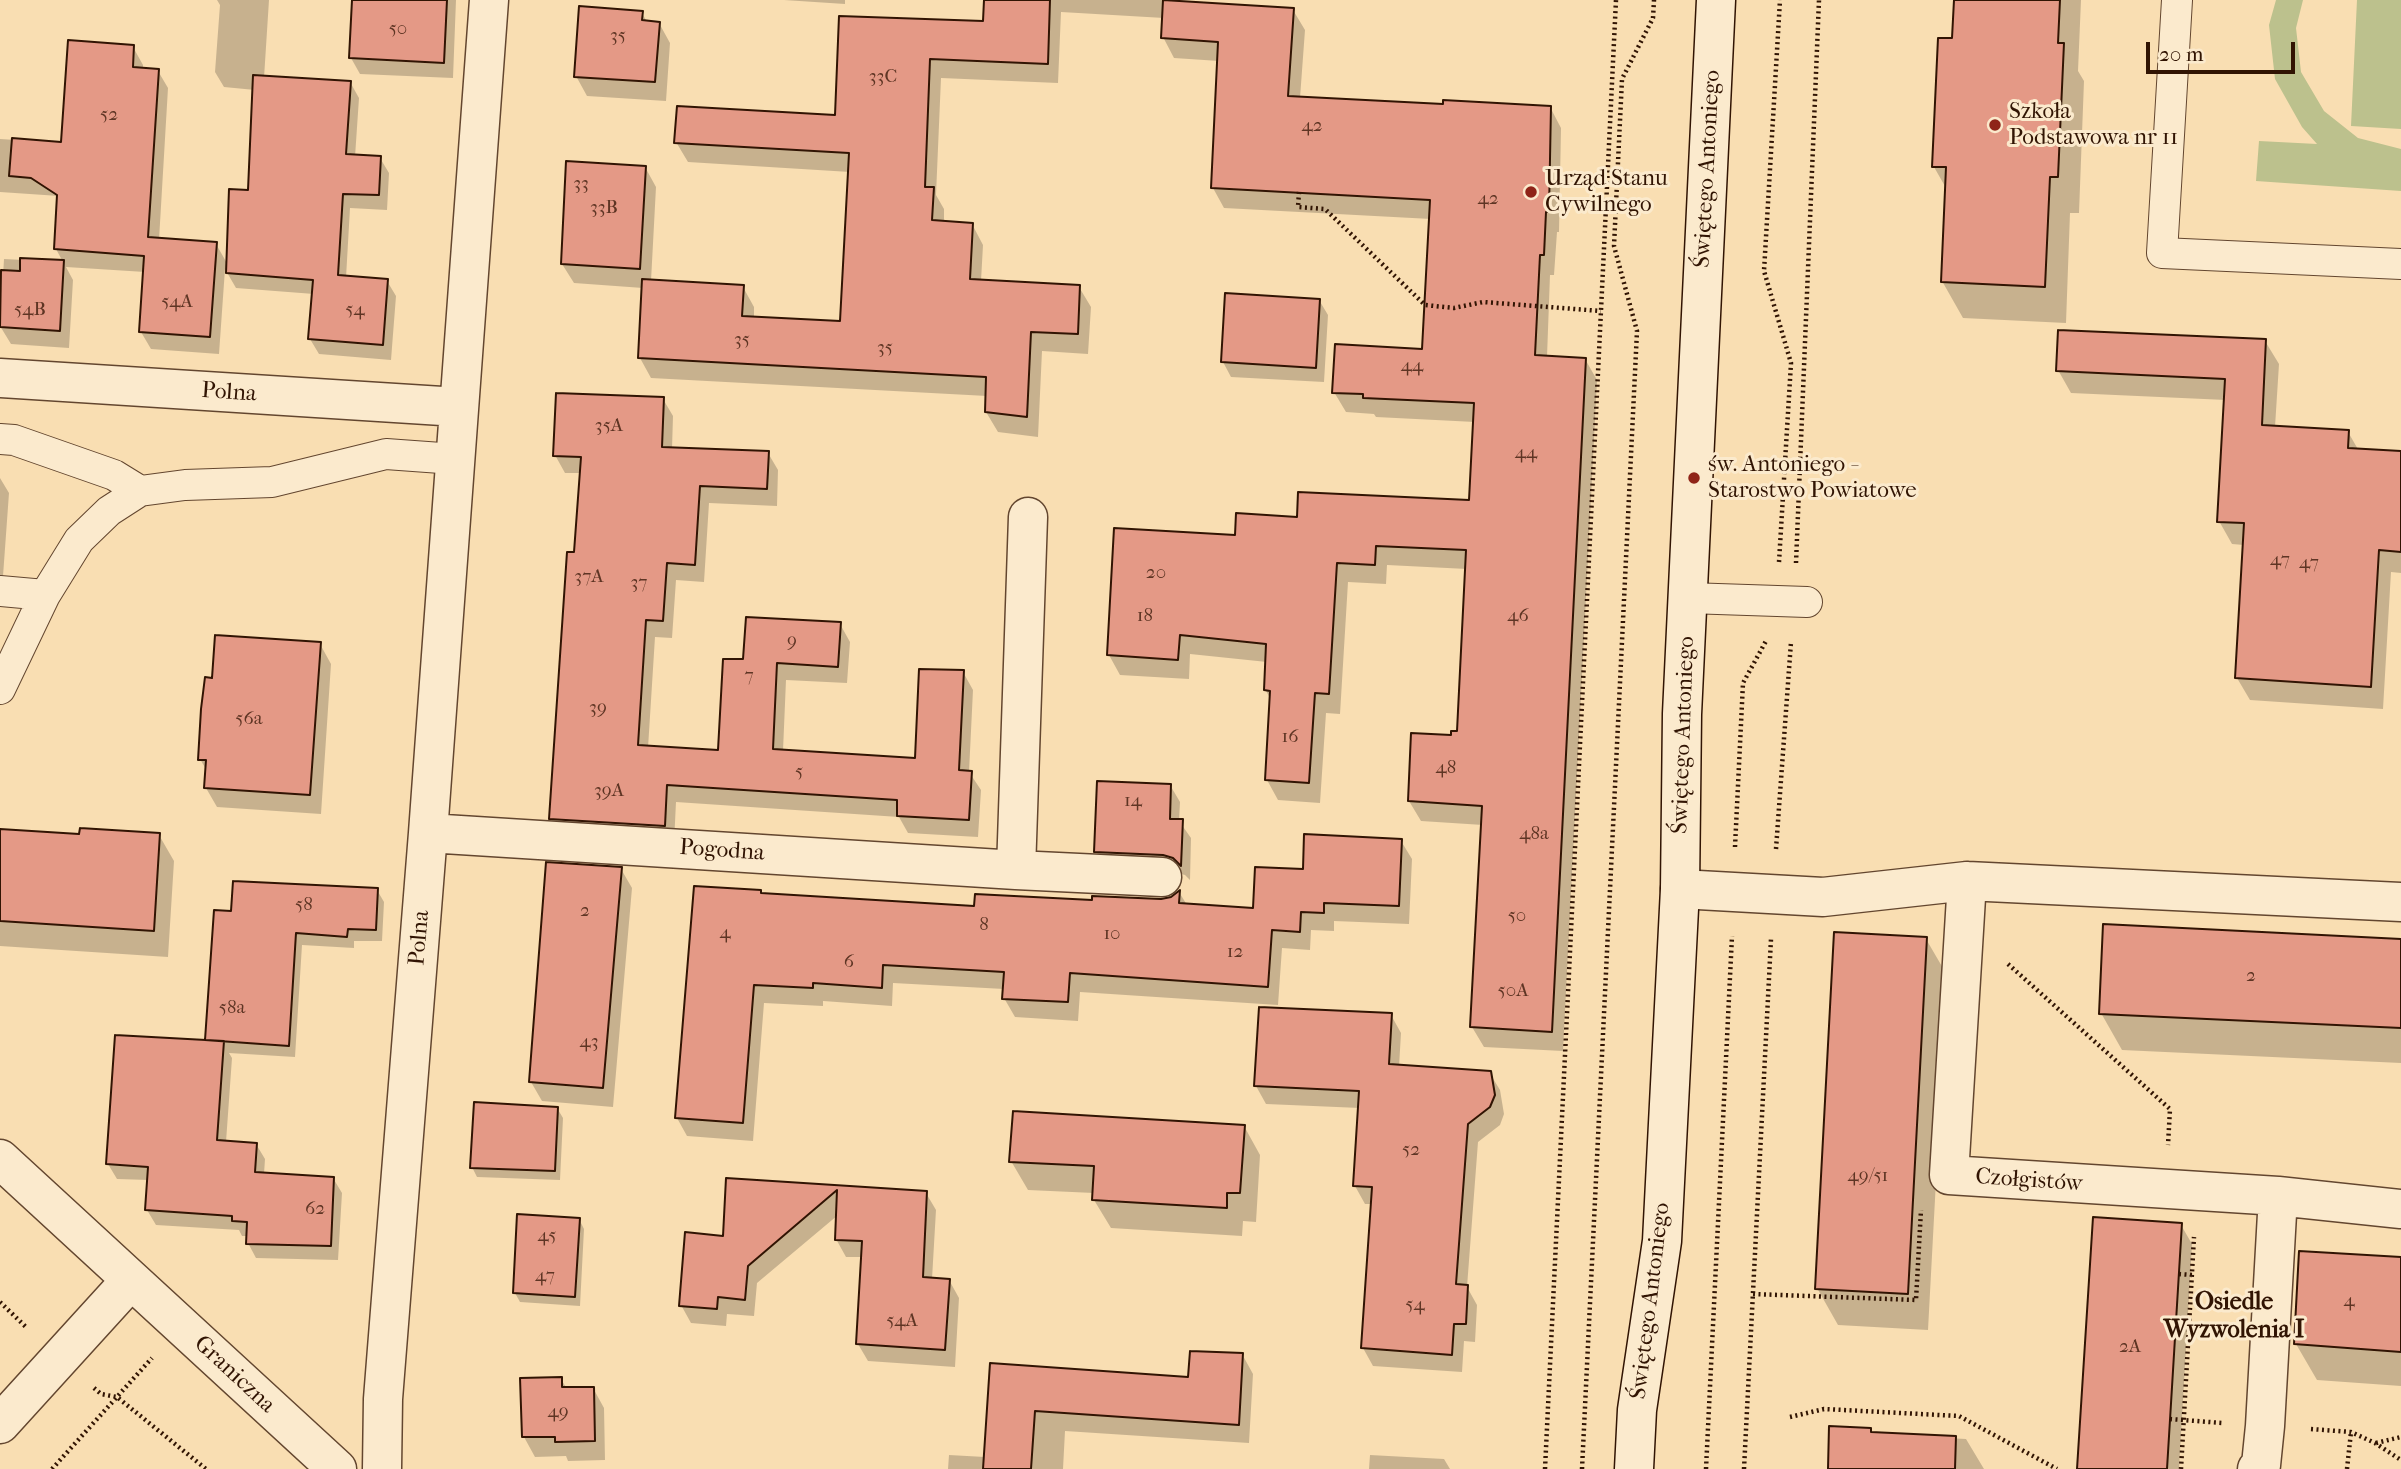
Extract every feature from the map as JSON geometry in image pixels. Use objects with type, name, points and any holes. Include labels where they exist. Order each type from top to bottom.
[{"type":"street","name":"Polna","points":[[382,1469],[383,1399],[428,833],[489,0]]},
{"type":"street","name":"Świętego Antoniego","points":[[1634,1469],[1637,1410],[1662,1241],[1680,888],[1682,714],[1716,0]]},
{"type":"street","name":"Polna","points":[[0,378],[458,407]]},
{"type":"street","points":[[1017,870],[1028,517]]},
{"type":"street","name":"Pogodna","points":[[428,833],[1162,877]]},
{"type":"street","points":[[1680,888],[1823,897],[1967,881],[2401,902]]},
{"type":"street","name":"Czołgistów","points":[[1967,881],[1949,1175],[2278,1196],[2401,1209]]},
{"type":"street","name":"Graniczna","points":[[0,1159],[337,1469]]},
{"type":"street","points":[[2257,1469],[2261,1465],[2265,1426],[2278,1196]]},
{"type":"street","points":[[0,1424],[131,1280]]},
{"type":"lane","points":[[2177,0],[2162,253],[2401,264]]},
{"type":"lane","points":[[0,439],[14,439],[114,475],[140,491]]},
{"type":"lane","points":[[0,690],[46,595],[79,540],[109,511],[140,491],[185,485],[272,482],[386,454],[455,459]]},
{"type":"lane","points":[[0,591],[46,595]]},
{"type":"lane","points":[[1688,598],[1793,601]]},
{"type":"path","points":[[1545,1469],[1616,0]]},
{"type":"path","points":[[1582,1469],[1637,331],[1615,246],[1621,93],[1622,79],[1653,18],[1654,0]]},
{"type":"path","points":[[1706,1469],[1742,683],[1774,627],[1793,601],[1791,363],[1764,271],[1780,0]]},
{"type":"path","points":[[1744,1469],[1773,894],[1793,601],[1819,0]]},
{"type":"path","points":[[1550,182],[1605,185]]},
{"type":"path","points":[[1300,192],[1298,207],[1325,209],[1425,305],[1454,308],[1483,302],[1601,311]]},
{"type":"path","points":[[1964,924],[2170,1109],[2162,1209],[2196,1211],[2181,1469]]},
{"type":"path","points":[[1754,1294],[1916,1300],[1922,1205]]},
{"type":"path","points":[[1911,1244],[1919,1244]]},
{"type":"path","points":[[2179,1274],[2192,1275]]},
{"type":"path","points":[[0,1303],[100,1394],[117,1397],[206,1469]]},
{"type":"path","points":[[52,1469],[180,1325]]},
{"type":"path","points":[[1790,1417],[1824,1409],[1959,1416],[2057,1469]]},
{"type":"path","points":[[2347,1469],[2351,1432]]},
{"type":"path","points":[[2375,1443],[2401,1437]]},
{"type":"green space","points":[[2276,0],[2303,0],[2296,28],[2301,72],[2324,111],[2358,138],[2401,149],[2401,191],[2256,181],[2259,141],[2317,144],[2302,127],[2275,79],[2269,25]]},
{"type":"green space","points":[[2357,0],[2401,0],[2401,129],[2351,126]]},
{"type":"building","points":[[352,0],[447,0],[444,63],[349,58]]},
{"type":"building","points":[[984,0],[1050,0],[1048,64],[930,59],[925,187],[934,187],[932,220],[973,223],[970,279],[1080,285],[1078,334],[1031,332],[1027,417],[985,412],[986,377],[638,358],[642,279],[744,285],[742,316],[840,321],[849,153],[674,143],[677,106],[835,115],[839,16],[983,21]]},
{"type":"building","points":[[1163,0],[1294,8],[1288,96],[1443,104],[1443,100],[1551,106],[1549,212],[1546,212],[1544,255],[1540,255],[1535,355],[1586,358],[1552,1032],[1470,1027],[1482,806],[1408,801],[1411,733],[1451,735],[1451,731],[1457,731],[1466,550],[1376,546],[1375,565],[1337,563],[1329,694],[1315,693],[1309,783],[1265,780],[1270,691],[1264,690],[1266,644],[1180,635],[1178,660],[1107,655],[1114,528],[1235,535],[1236,513],[1297,517],[1298,492],[1469,500],[1474,403],[1363,398],[1363,394],[1332,393],[1335,344],[1422,349],[1430,200],[1211,188],[1218,42],[1161,38]]},
{"type":"building","points":[[1954,0],[2060,0],[2058,43],[2064,43],[2058,177],[2050,177],[2045,287],[1941,282],[1946,167],[1932,167],[1938,38],[1952,38]]},
{"type":"building","points":[[579,6],[643,11],[642,20],[660,22],[655,82],[574,77]]},
{"type":"building","points":[[68,40],[134,45],[133,67],[159,69],[148,237],[217,242],[210,337],[139,332],[144,256],[54,249],[57,195],[31,178],[9,176],[12,138],[61,142]]},
{"type":"building","points":[[253,75],[351,81],[346,154],[381,156],[379,195],[343,194],[338,275],[388,279],[383,345],[308,339],[313,280],[226,273],[229,189],[248,190]]},
{"type":"building","points":[[566,161],[646,166],[640,269],[561,264]]},
{"type":"building","points":[[20,258],[64,260],[60,331],[0,327],[1,270],[20,271]]},
{"type":"building","points":[[1225,293],[1320,299],[1316,368],[1221,362]]},
{"type":"building","points":[[2058,330],[2266,339],[2262,425],[2349,430],[2348,448],[2401,451],[2401,552],[2379,550],[2371,687],[2235,678],[2244,523],[2217,522],[2225,379],[2056,371]]},
{"type":"building","points":[[556,393],[664,397],[662,447],[769,451],[767,489],[700,486],[695,565],[667,563],[663,621],[646,620],[638,745],[718,750],[723,659],[743,659],[746,617],[841,622],[838,667],[777,663],[773,749],[915,758],[919,669],[964,670],[959,770],[972,771],[969,820],[897,816],[897,800],[667,785],[665,826],[549,819],[567,552],[574,552],[581,457],[553,456]]},
{"type":"building","points":[[215,635],[321,642],[310,795],[204,788],[206,760],[198,760],[201,709],[205,677],[212,678]]},
{"type":"building","points":[[1097,781],[1171,784],[1170,819],[1183,819],[1181,866],[1173,858],[1163,855],[1094,852]]},
{"type":"building","points":[[80,828],[160,833],[154,931],[0,921],[0,829],[79,834]]},
{"type":"building","points":[[1304,834],[1402,839],[1399,906],[1324,903],[1324,913],[1301,912],[1300,932],[1272,930],[1268,987],[1070,973],[1068,1002],[1002,999],[1004,972],[883,965],[882,988],[813,983],[813,988],[754,985],[743,1123],[675,1118],[694,886],[761,890],[761,893],[974,906],[975,894],[1092,900],[1092,896],[1161,899],[1171,897],[1180,890],[1179,903],[1253,908],[1255,867],[1303,869]]},
{"type":"building","points":[[546,862],[622,867],[603,1088],[529,1082]]},
{"type":"building","points":[[233,881],[378,888],[376,930],[348,929],[347,937],[296,933],[289,1046],[205,1040],[214,910],[231,911]]},
{"type":"building","points":[[2103,924],[2401,939],[2401,1028],[2099,1014]]},
{"type":"building","points":[[1834,932],[1927,937],[1908,1294],[1815,1289]]},
{"type":"building","points":[[1259,1007],[1392,1013],[1389,1064],[1491,1071],[1495,1095],[1490,1107],[1468,1124],[1456,1284],[1468,1285],[1466,1324],[1454,1324],[1452,1355],[1361,1348],[1372,1187],[1353,1186],[1359,1091],[1254,1086]]},
{"type":"building","points":[[115,1035],[224,1041],[217,1140],[257,1143],[255,1172],[334,1177],[331,1246],[246,1244],[247,1222],[232,1221],[232,1216],[145,1210],[148,1167],[106,1164]]},
{"type":"building","points":[[474,1102],[558,1107],[555,1171],[470,1168]]},
{"type":"building","points":[[1013,1111],[1245,1125],[1240,1193],[1227,1193],[1227,1208],[1092,1200],[1094,1166],[1009,1162]]},
{"type":"building","points":[[726,1178],[927,1191],[923,1277],[950,1279],[945,1350],[856,1344],[862,1241],[835,1240],[837,1190],[748,1266],[745,1300],[718,1297],[717,1309],[679,1306],[685,1232],[723,1236]]},
{"type":"building","points":[[517,1214],[580,1218],[575,1297],[513,1293]]},
{"type":"building","points":[[2093,1217],[2182,1223],[2167,1469],[2077,1469]]},
{"type":"building","points":[[2299,1251],[2401,1257],[2401,1352],[2294,1344]]},
{"type":"building","points":[[1190,1351],[1243,1353],[1239,1425],[1035,1411],[1031,1469],[983,1469],[990,1363],[1188,1377]]},
{"type":"building","points":[[562,1377],[562,1387],[594,1387],[595,1441],[555,1442],[555,1437],[522,1437],[520,1378]]},
{"type":"building","points":[[1829,1426],[1871,1428],[1871,1432],[1956,1436],[1955,1469],[1828,1469]]},
{"type":"place","name":"Szkoła Podstawowa nr 11","points":[[1995,125]]},
{"type":"place","name":"Urząd Stanu Cywilnego","points":[[1531,192]]},
{"type":"place","name":"św. Antoniego - Starostwo Powiatowe","points":[[1694,478]]},
{"type":"district","name":"Osiedle Wyzwolenia I","points":[[2234,1317]]}]
